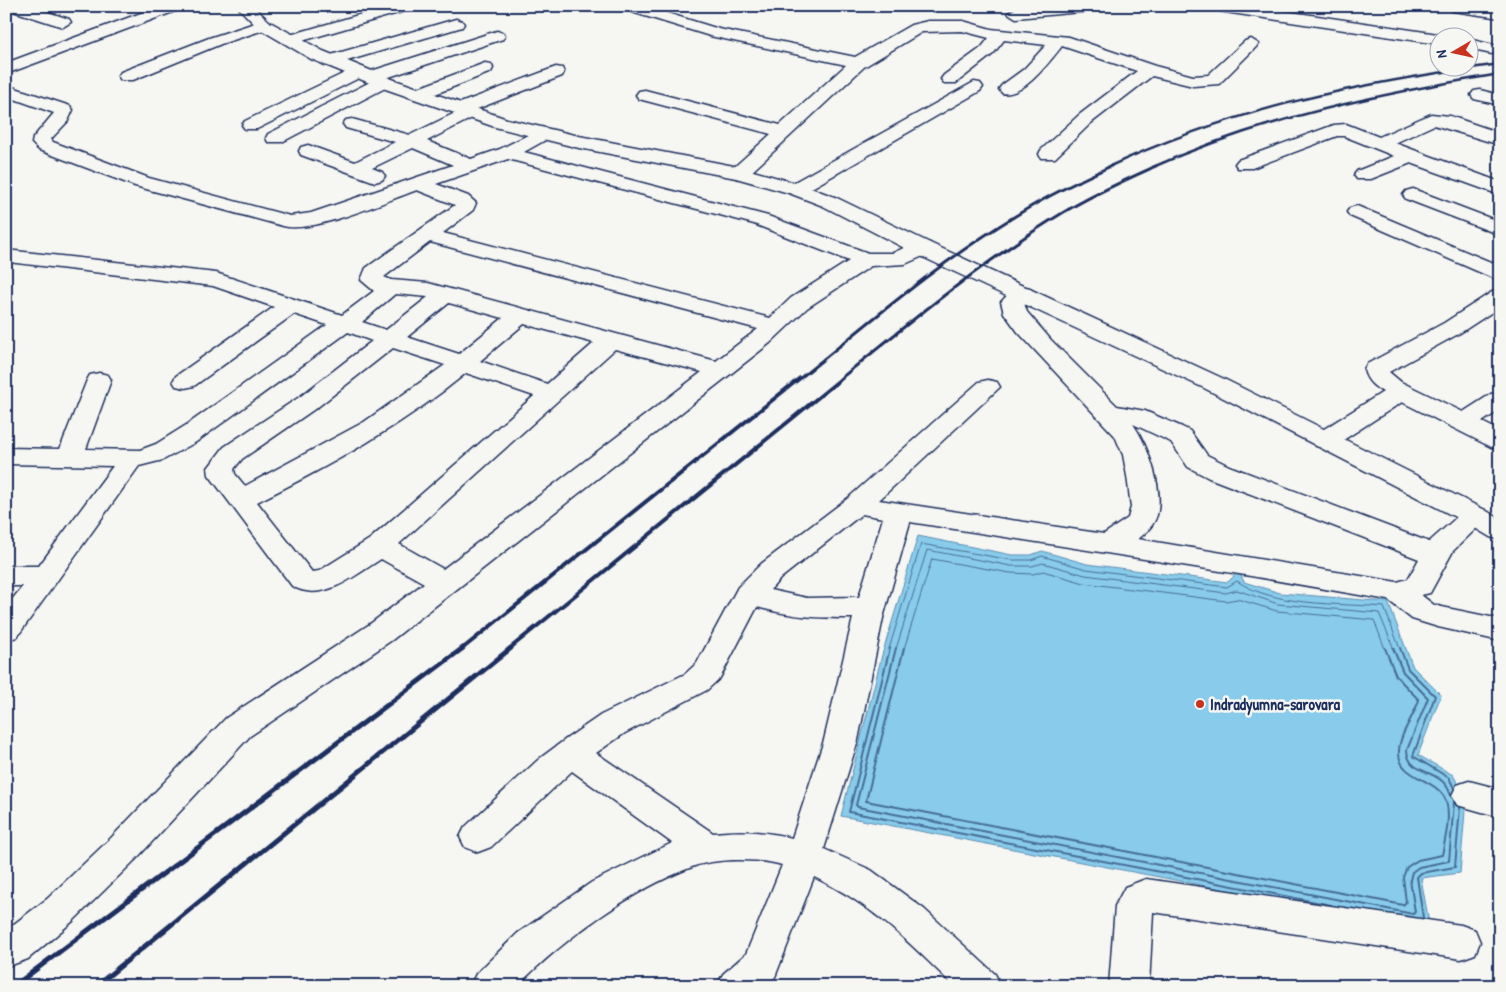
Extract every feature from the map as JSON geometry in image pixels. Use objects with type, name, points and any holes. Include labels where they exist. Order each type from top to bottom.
[{"type":"main road","points":[[12,6],[63,22]]},
{"type":"main road","points":[[6,69],[88,37],[176,6]]},
{"type":"main road","points":[[244,6],[264,24],[289,40],[330,61],[465,111],[542,134],[739,173],[796,189],[859,214],[922,248],[1022,292],[1213,383],[1475,516],[1500,531]]},
{"type":"main road","points":[[289,40],[407,6]]},
{"type":"main road","points":[[627,6],[716,33],[858,64]]},
{"type":"main road","points":[[739,173],[858,64],[917,28],[967,16],[998,20],[1021,10],[1092,6]]},
{"type":"main road","points":[[1218,6],[1428,38]]},
{"type":"main road","points":[[1453,6],[1500,13]]},
{"type":"main road","points":[[967,16],[979,32],[1059,40],[1149,70],[1193,81],[1206,82],[1213,80],[1251,44]]},
{"type":"main road","points":[[127,76],[264,24]]},
{"type":"main road","points":[[330,61],[456,24]]},
{"type":"main road","points":[[950,80],[987,51],[1000,35]]},
{"type":"main road","points":[[251,125],[371,77],[497,36]]},
{"type":"main road","points":[[1008,89],[1030,73],[1059,40]]},
{"type":"main road","points":[[1478,46],[1492,48]]},
{"type":"main road","points":[[418,94],[485,68]]},
{"type":"main road","points":[[1048,154],[1085,119],[1149,70]]},
{"type":"main road","points":[[358,168],[412,141],[465,111],[556,72]]},
{"type":"main road","points":[[275,138],[371,77]]},
{"type":"main road","points":[[796,189],[974,87]]},
{"type":"main road","points":[[6,90],[64,110],[62,117],[42,138],[41,143],[46,146],[142,182],[279,221],[296,222],[314,219],[507,152],[542,134]]},
{"type":"main road","points":[[645,95],[784,132]]},
{"type":"main road","points":[[1480,95],[1500,100]]},
{"type":"main road","points":[[1380,143],[1432,119],[1444,120],[1500,139]]},
{"type":"main road","points":[[352,124],[412,141],[469,165]]},
{"type":"main road","points":[[1245,164],[1334,130],[1353,132],[1500,189]]},
{"type":"main road","points":[[308,151],[409,186],[466,203],[466,206],[372,277],[372,280],[387,287],[420,288],[720,370]]},
{"type":"main road","points":[[507,152],[761,220],[866,260],[897,259],[922,248]]},
{"type":"main road","points":[[1364,175],[1411,156]]},
{"type":"main road","points":[[1414,195],[1500,229]]},
{"type":"main road","points":[[1357,212],[1495,264]]},
{"type":"main road","points":[[427,235],[775,326]]},
{"type":"main road","points":[[8,256],[216,280],[553,394]]},
{"type":"main road","points":[[6,950],[14,947],[60,910],[124,848],[238,727],[381,632],[720,370],[775,326],[799,303],[866,260]]},
{"type":"main road","points":[[6,456],[131,459],[142,458],[160,452],[204,425],[346,323],[384,294],[387,287]]},
{"type":"main road","points":[[1022,292],[1012,302],[1016,313],[1056,359],[1111,413],[1134,447],[1146,504],[1144,517],[1137,526],[1108,544]]},
{"type":"main road","points":[[445,295],[310,401],[233,453],[221,468],[222,475],[240,499],[302,579],[309,583],[328,579],[380,546],[470,464],[553,394],[610,341]]},
{"type":"main road","points":[[1500,297],[1452,328],[1376,370],[1377,376],[1382,381],[1500,441]]},
{"type":"main road","points":[[185,381],[290,306]]},
{"type":"main road","points":[[240,499],[298,472],[361,436],[464,363],[519,316]]},
{"type":"main road","points":[[70,458],[99,380]]},
{"type":"main road","points":[[478,837],[551,768],[572,753],[613,724],[696,682],[709,670],[749,594],[771,571],[857,504],[988,387]]},
{"type":"main road","points":[[1325,440],[1401,391]]},
{"type":"main road","points":[[1464,423],[1500,399]]},
{"type":"main road","points":[[1111,413],[1136,416],[1173,432],[1181,437],[1197,461],[1218,472],[1435,555]]},
{"type":"main road","points":[[6,629],[47,576],[131,459]]},
{"type":"main road","points":[[857,504],[1397,592],[1419,586],[1426,577],[1441,546],[1475,516]]},
{"type":"main road","points":[[737,986],[761,965],[804,856],[841,740],[871,607],[899,512]]},
{"type":"main road","points":[[380,546],[446,582]]},
{"type":"main road","points":[[6,576],[47,576]]},
{"type":"main road","points":[[1397,592],[1423,612],[1500,630]]},
{"type":"main road","points":[[749,594],[790,606],[871,607]]},
{"type":"main road","points":[[572,753],[708,848]]},
{"type":"main road","points":[[490,986],[532,945],[605,893],[687,852],[728,846],[770,848],[804,856],[858,881],[911,920],[981,986]]},
{"type":"main road","points":[[1129,986],[1134,906],[1138,898],[1146,895],[1461,942]]},
{"type":"water","points":[[918,536],[1012,555],[1031,555],[1042,551],[1087,564],[1228,582],[1239,571],[1244,582],[1280,593],[1388,602],[1413,667],[1441,695],[1418,755],[1453,775],[1466,799],[1460,873],[1421,878],[1430,929],[841,816],[882,655]]},
{"type":"railway","points":[[1108,167],[1155,146],[1203,129],[1251,113],[1300,100],[1399,79],[1500,64]]},
{"type":"railway","points":[[1153,167],[1237,134],[1324,109],[1456,81],[1500,74]]},
{"type":"railway","points":[[799,379],[905,293],[960,252],[1040,201],[1111,166]]},
{"type":"railway","points":[[840,379],[949,291],[1006,250],[1086,199],[1156,166]]},
{"type":"railway","points":[[462,649],[800,378]]},
{"type":"railway","points":[[509,649],[842,378]]},
{"type":"railway","points":[[14,986],[463,648]]},
{"type":"railway","points":[[96,986],[511,648]]},
{"type":"place","name":"Indradyumna-sarovara","points":[[1200,704]]}]
